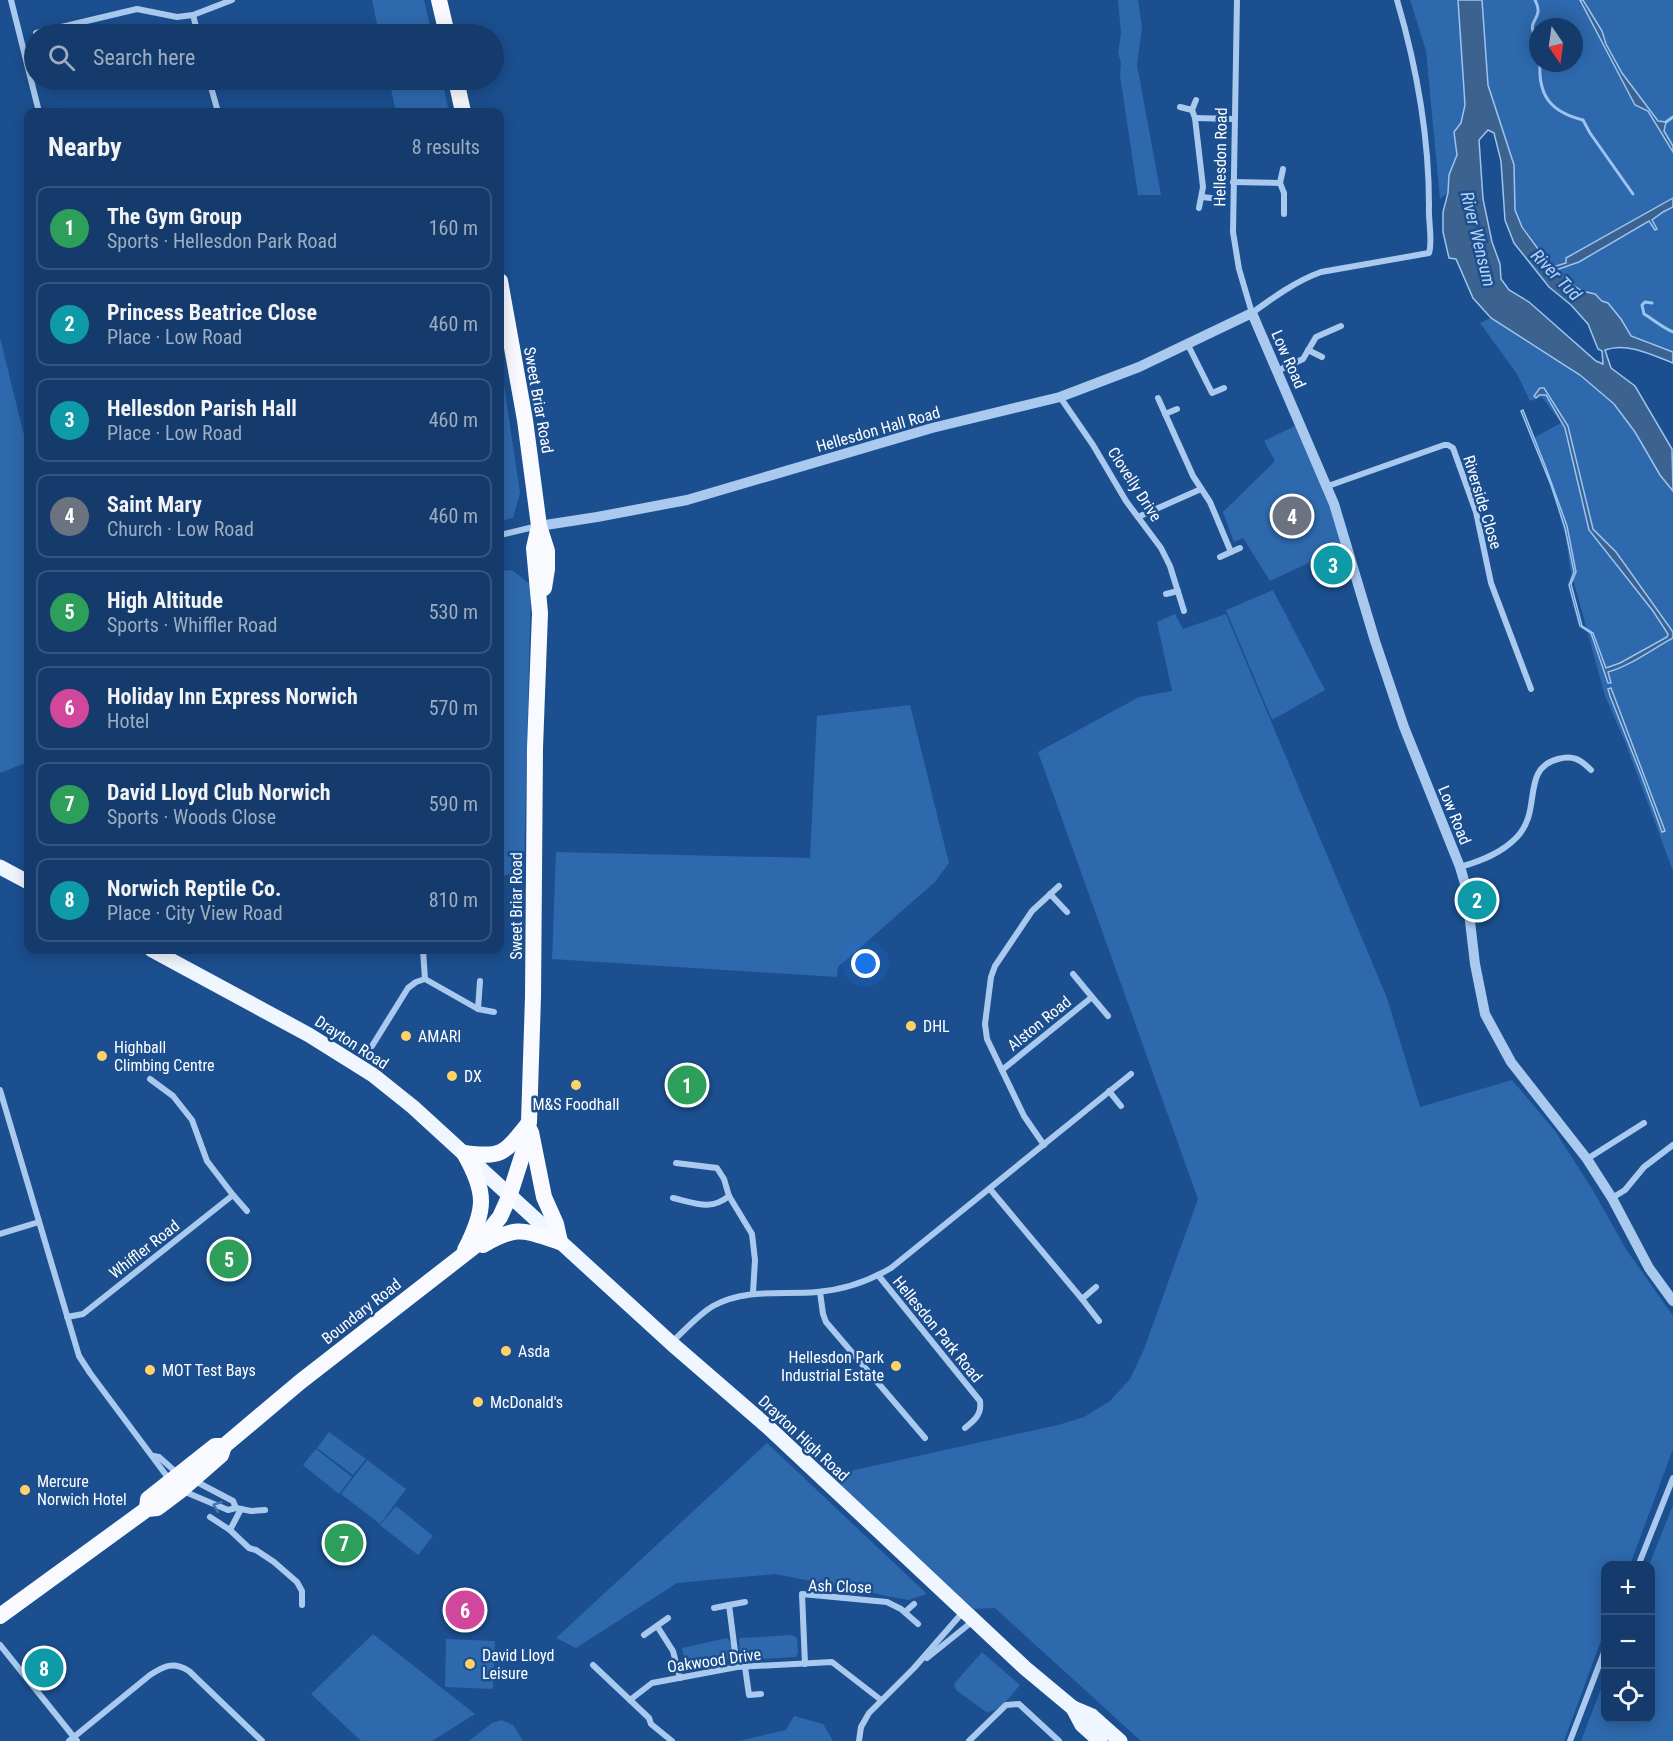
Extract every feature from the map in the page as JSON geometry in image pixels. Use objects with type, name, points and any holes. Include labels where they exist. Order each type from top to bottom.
[{"type":"highway","points":[[439,0],[445,24]]},
{"type":"highway","points":[[458,90],[462,108]]},
{"type":"highway","name":"Sweet Briar Road","points":[[504,303],[525,420],[539,526],[546,545],[547,560],[540,613],[535,759],[533,997],[529,1122],[524,1150],[509,1197]]},
{"type":"highway","points":[[464,1153],[486,1156],[498,1154],[512,1144],[529,1122]]},
{"type":"highway","points":[[462,1257],[493,1239],[516,1230],[560,1242],[556,1224],[544,1197],[529,1122]]},
{"type":"highway","points":[[462,1257],[476,1229],[481,1212],[476,1175],[464,1153]]},
{"type":"highway","name":"Boundary Road","points":[[0,1616],[147,1509],[148,1499],[221,1455],[225,1446],[300,1382],[462,1257],[491,1231],[509,1197]]},
{"type":"main road","points":[[1,869],[24,880]]},
{"type":"main road","name":"Drayton Road","points":[[159,954],[309,1035],[372,1075],[413,1107],[509,1197]]},
{"type":"main road","name":"Drayton High Road","points":[[509,1197],[768,1427],[968,1616],[1072,1708],[1082,1725],[1100,1741]]},
{"type":"main road","name":"Drayton High Road","points":[[1072,1708],[1092,1716],[1120,1741]]},
{"type":"street","points":[[12,0],[24,50]]},
{"type":"street","points":[[74,24],[137,9],[177,17],[193,15],[232,0]]},
{"type":"street","name":"Hellesdon Road","points":[[1237,0],[1233,182],[1235,250],[1252,313]]},
{"type":"street","points":[[1252,313],[1298,282],[1321,272],[1429,253],[1430,176],[1423,113],[1409,42],[1397,0]]},
{"type":"street","points":[[193,15],[195,24]]},
{"type":"street","points":[[34,90],[38,108]]},
{"type":"street","points":[[212,90],[217,108]]},
{"type":"street","points":[[1196,100],[1192,110],[1196,118],[1203,187],[1199,208]]},
{"type":"street","points":[[1180,107],[1192,110]]},
{"type":"street","points":[[1196,118],[1234,119]]},
{"type":"street","points":[[1283,169],[1280,183],[1284,193],[1284,214]]},
{"type":"street","points":[[1233,182],[1280,183]]},
{"type":"street","points":[[1202,197],[1211,198]]},
{"type":"street","name":"Hellesdon Hall Road","points":[[504,534],[687,500],[932,428],[1060,398],[1108,381],[1252,313]]},
{"type":"street","name":"Low Road","points":[[1252,313],[1328,486],[1346,536],[1375,641],[1404,727],[1460,867],[1466,887],[1475,964],[1485,1014],[1511,1062],[1587,1159],[1612,1198],[1649,1268],[1673,1300]]},
{"type":"street","points":[[1277,371],[1303,359],[1316,337],[1341,326]]},
{"type":"street","points":[[1188,345],[1212,393],[1224,388]]},
{"type":"street","points":[[1308,350],[1322,357]]},
{"type":"street","name":"Clovelly Drive","points":[[1060,398],[1093,445],[1126,501],[1161,548],[1170,566],[1184,611]]},
{"type":"street","points":[[1158,398],[1201,489],[1210,502],[1231,552]]},
{"type":"street","points":[[1165,414],[1177,409]]},
{"type":"street","name":"Riverside Close","points":[[1328,486],[1444,445],[1453,448],[1476,512],[1491,583],[1532,689]]},
{"type":"street","points":[[1138,517],[1201,489]]},
{"type":"street","points":[[1220,557],[1240,548]]},
{"type":"street","points":[[1166,594],[1178,591]]},
{"type":"street","points":[[1460,867],[1483,860],[1518,837],[1532,810],[1534,782],[1539,771],[1546,764],[1567,757],[1577,758],[1591,770]]},
{"type":"street","name":"Alston Road","points":[[1044,1145],[1024,1116],[987,1039],[985,1024],[991,977],[995,966],[1032,911],[1059,886]]},
{"type":"street","points":[[1050,894],[1067,912]]},
{"type":"street","points":[[423,954],[425,979]]},
{"type":"street","name":"Alston Road","points":[[1073,974],[1108,1016]]},
{"type":"street","points":[[372,1046],[408,988],[425,979],[478,1009],[494,1012]]},
{"type":"street","points":[[478,1009],[480,981]]},
{"type":"street","name":"Alston Road","points":[[1002,1070],[1092,997]]},
{"type":"street","name":"Hellesdon Park Road","points":[[671,1343],[712,1307],[738,1296],[753,1293],[820,1292],[837,1289],[878,1275],[900,1261],[1131,1074]]},
{"type":"street","points":[[150,1079],[173,1096],[192,1120],[207,1161],[247,1211]]},
{"type":"street","points":[[0,1090],[79,1356],[154,1456],[155,1461],[180,1481],[228,1510],[239,1508],[251,1511],[265,1510]]},
{"type":"street","points":[[1109,1091],[1121,1106]]},
{"type":"street","points":[[1587,1159],[1644,1123]]},
{"type":"street","points":[[1612,1198],[1625,1190],[1644,1167],[1673,1145]]},
{"type":"street","points":[[676,1163],[717,1168],[724,1179],[729,1196],[752,1234],[755,1260],[753,1293]]},
{"type":"street","points":[[990,1189],[1099,1321]]},
{"type":"street","name":"Whiffler Road","points":[[67,1317],[84,1314],[233,1195]]},
{"type":"street","points":[[674,1198],[707,1205],[720,1204],[729,1196]]},
{"type":"street","points":[[0,1234],[39,1222]]},
{"type":"street","name":"Hellesdon Park Road","points":[[878,1275],[980,1401],[981,1409],[977,1418],[966,1428]]},
{"type":"street","points":[[1082,1299],[1096,1287]]},
{"type":"street","points":[[820,1292],[826,1322],[925,1438]]},
{"type":"street","points":[[1640,1561],[1673,1478]]},
{"type":"street","points":[[180,1481],[233,1501],[239,1508]]},
{"type":"street","points":[[230,1530],[239,1508]]},
{"type":"street","points":[[210,1517],[230,1530],[249,1548],[274,1562],[297,1582],[302,1591],[302,1605]]},
{"type":"street","name":"Ash Close","points":[[805,1664],[801,1594],[886,1602],[905,1612],[918,1624]]},
{"type":"street","points":[[714,1608],[745,1602]]},
{"type":"street","points":[[905,1612],[914,1604]]},
{"type":"street","points":[[729,1605],[737,1667]]},
{"type":"street","points":[[859,1741],[861,1727],[869,1713],[968,1616]]},
{"type":"street","points":[[914,1668],[968,1616]]},
{"type":"street","points":[[644,1635],[668,1618]]},
{"type":"street","points":[[657,1626],[673,1651],[680,1678]]},
{"type":"street","points":[[0,1645],[73,1740],[150,1675],[163,1666],[172,1664],[189,1671],[262,1741]]},
{"type":"street","points":[[1570,1741],[1601,1658]]},
{"type":"street","name":"Oakwood Drive","points":[[630,1700],[652,1683],[737,1667],[832,1662],[881,1700]]},
{"type":"street","points":[[592,1665],[650,1718],[651,1724],[672,1741]]},
{"type":"street","points":[[745,1667],[749,1695],[761,1694]]},
{"type":"street","points":[[969,1741],[1006,1705],[1019,1704],[1059,1741]]},
{"type":"shaded area","points":[[372,0],[424,0],[430,24],[377,24]]},
{"type":"shaded area","points":[[1118,0],[1138,0],[1142,27],[1137,65],[1161,195],[1138,195],[1120,76],[1121,63],[1118,53],[1121,34]]},
{"type":"shaded area","points":[[1410,0],[1458,0],[1465,105],[1461,124],[1456,128],[1454,138],[1457,155],[1449,175],[1448,193],[1440,199],[1426,51]]},
{"type":"shaded area","points":[[1482,0],[1673,0],[1673,352],[1631,336],[1613,308],[1595,294],[1585,293],[1570,283],[1555,270],[1561,269],[1562,265],[1553,267],[1549,264],[1518,219],[1515,210],[1514,165],[1488,85]]},
{"type":"shaded area","points":[[391,90],[444,90],[448,108],[395,108]]},
{"type":"shaded area","points":[[1491,318],[1580,375],[1614,404],[1673,491],[1673,871],[1625,742],[1605,696],[1570,568],[1566,538],[1533,438],[1561,423],[1542,397],[1530,401],[1517,374],[1480,323]]},
{"type":"shaded area","points":[[0,338],[24,435],[24,764],[0,773]]},
{"type":"shaded area","points":[[504,385],[520,493],[513,518],[504,520]]},
{"type":"shaded area","points":[[1295,426],[1330,506],[1343,547],[1270,581],[1243,538],[1234,542],[1223,512],[1275,461],[1264,441]]},
{"type":"shaded area","points":[[512,570],[531,585],[524,870],[504,876],[504,571]]},
{"type":"shaded area","points":[[1273,590],[1325,690],[1272,720],[1226,610]]},
{"type":"shaded area","points":[[1175,614],[1183,629],[1226,614],[1387,998],[1420,1107],[1512,1080],[1555,1131],[1594,1192],[1626,1249],[1673,1316],[1673,1449],[1631,1561],[1601,1561],[1601,1641],[1564,1741],[1141,1741],[995,1608],[974,1609],[828,1476],[1058,1425],[1084,1417],[1110,1401],[1130,1379],[1144,1349],[1198,1199],[1038,752],[1139,697],[1172,691],[1157,622]]},
{"type":"shaded area","points":[[910,705],[949,863],[935,882],[838,967],[837,977],[552,959],[556,852],[810,858],[817,716]]},
{"type":"shaded area","points":[[329,1432],[366,1459],[353,1475],[317,1448]]},
{"type":"shaded area","points":[[767,1443],[927,1594],[908,1600],[775,1574],[677,1583],[576,1648],[556,1638]]},
{"type":"shaded area","points":[[316,1449],[352,1477],[339,1494],[303,1465]]},
{"type":"shaded area","points":[[367,1460],[406,1489],[380,1524],[341,1494]]},
{"type":"shaded area","points":[[1673,1505],[1673,1741],[1581,1741],[1601,1688],[1601,1723],[1655,1723],[1655,1561],[1651,1561]]},
{"type":"shaded area","points":[[396,1506],[433,1536],[418,1555],[380,1525]]},
{"type":"shaded area","points":[[373,1634],[475,1714],[432,1741],[361,1741],[311,1694]]},
{"type":"shaded area","points":[[792,1635],[797,1638],[796,1657],[745,1660],[740,1654],[739,1639],[741,1638]]},
{"type":"shaded area","points":[[727,1638],[732,1644],[732,1658],[686,1667],[682,1648]]},
{"type":"shaded area","name":"David Lloyd Leisure","points":[[446,1639],[495,1641],[493,1689],[445,1687]]},
{"type":"shaded area","points":[[982,1652],[1020,1685],[1001,1706],[986,1712],[956,1690],[954,1684]]},
{"type":"shaded area","points":[[794,1716],[823,1724],[833,1741],[739,1741],[786,1730]]},
{"type":"shaded area","points":[[502,1720],[513,1725],[523,1741],[469,1741],[492,1723]]},
{"type":"water","points":[[1458,0],[1482,0],[1488,85],[1514,165],[1515,210],[1522,227],[1553,267],[1566,263],[1566,258],[1673,198],[1673,207],[1652,220],[1657,229],[1655,230],[1649,221],[1579,262],[1556,270],[1582,291],[1595,294],[1608,303],[1631,336],[1673,352],[1673,363],[1631,348],[1605,350],[1611,368],[1635,386],[1672,449],[1673,491],[1614,404],[1580,375],[1491,318],[1473,298],[1456,259],[1449,258],[1443,232],[1443,212],[1448,193],[1449,175],[1457,155],[1454,132],[1461,123],[1465,105]],"holes":[[[1488,130],[1494,133],[1501,161],[1505,220],[1514,243],[1549,287],[1571,305],[1588,324],[1598,349],[1602,351],[1603,364],[1596,361],[1529,302],[1509,290],[1501,279],[1500,264],[1492,242],[1483,199],[1479,140]]]},
{"type":"water","points":[[1580,0],[1583,0],[1602,31],[1606,44],[1622,73],[1658,121],[1666,122],[1664,131],[1673,146],[1673,152],[1648,111],[1635,105]]},
{"type":"water","points":[[1540,388],[1544,388],[1568,426],[1593,529],[1616,552],[1673,632],[1673,638],[1632,662],[1608,672],[1611,683],[1608,683],[1591,633],[1580,626],[1569,585],[1574,572],[1565,528],[1551,485],[1521,411],[1523,410],[1567,526],[1576,572],[1571,584],[1582,626],[1593,633],[1606,668],[1620,663],[1667,637],[1668,634],[1653,611],[1589,530],[1565,428],[1546,395],[1539,395],[1536,398],[1534,396]]},
{"type":"water","points":[[1611,688],[1665,831],[1662,832],[1610,696],[1608,689]]},
{"type":"waterway","points":[[1535,0],[1538,6],[1536,18]]},
{"type":"waterway","points":[[1540,72],[1541,85],[1549,101],[1562,112],[1583,120],[1633,194]]},
{"type":"waterway","points":[[1666,122],[1673,117]]},
{"type":"waterway","points":[[1652,303],[1645,302],[1642,305],[1644,314],[1673,332]]},
{"type":"place","name":"Saint Mary","points":[[1292,516]]},
{"type":"place","name":"Hellesdon Parish Hall","points":[[1333,565]]},
{"type":"place","name":"Princess Beatrice Close","points":[[1477,900]]},
{"type":"place","name":"DHL","points":[[911,1026]]},
{"type":"place","name":"AMARI","points":[[406,1036]]},
{"type":"place","name":"Highball Climbing Centre","points":[[102,1056]]},
{"type":"place","name":"DX","points":[[452,1076]]},
{"type":"place","name":"M&S Foodhall","points":[[576,1085]]},
{"type":"place","name":"The Gym Group","points":[[687,1085]]},
{"type":"place","name":"High Altitude","points":[[229,1259]]},
{"type":"place","name":"Asda","points":[[506,1351]]},
{"type":"place","name":"Hellesdon Park Industrial Estate","points":[[896,1366]]},
{"type":"place","name":"MOT Test Bays","points":[[150,1370]]},
{"type":"place","name":"McDonald's","points":[[478,1402]]},
{"type":"place","name":"Mercure Norwich Hotel","points":[[25,1490]]},
{"type":"place","name":"David Lloyd Club Norwich","points":[[344,1543]]},
{"type":"place","name":"Holiday Inn Express Norwich","points":[[465,1610]]},
{"type":"place","name":"David Lloyd Leisure","points":[[470,1664]]},
{"type":"place","name":"Norwich Reptile Co.","points":[[44,1668]]},
{"type":"water label","name":"River Wensum","points":[[1478,239]]},
{"type":"water label","name":"River Tud","points":[[1556,275]]}]
